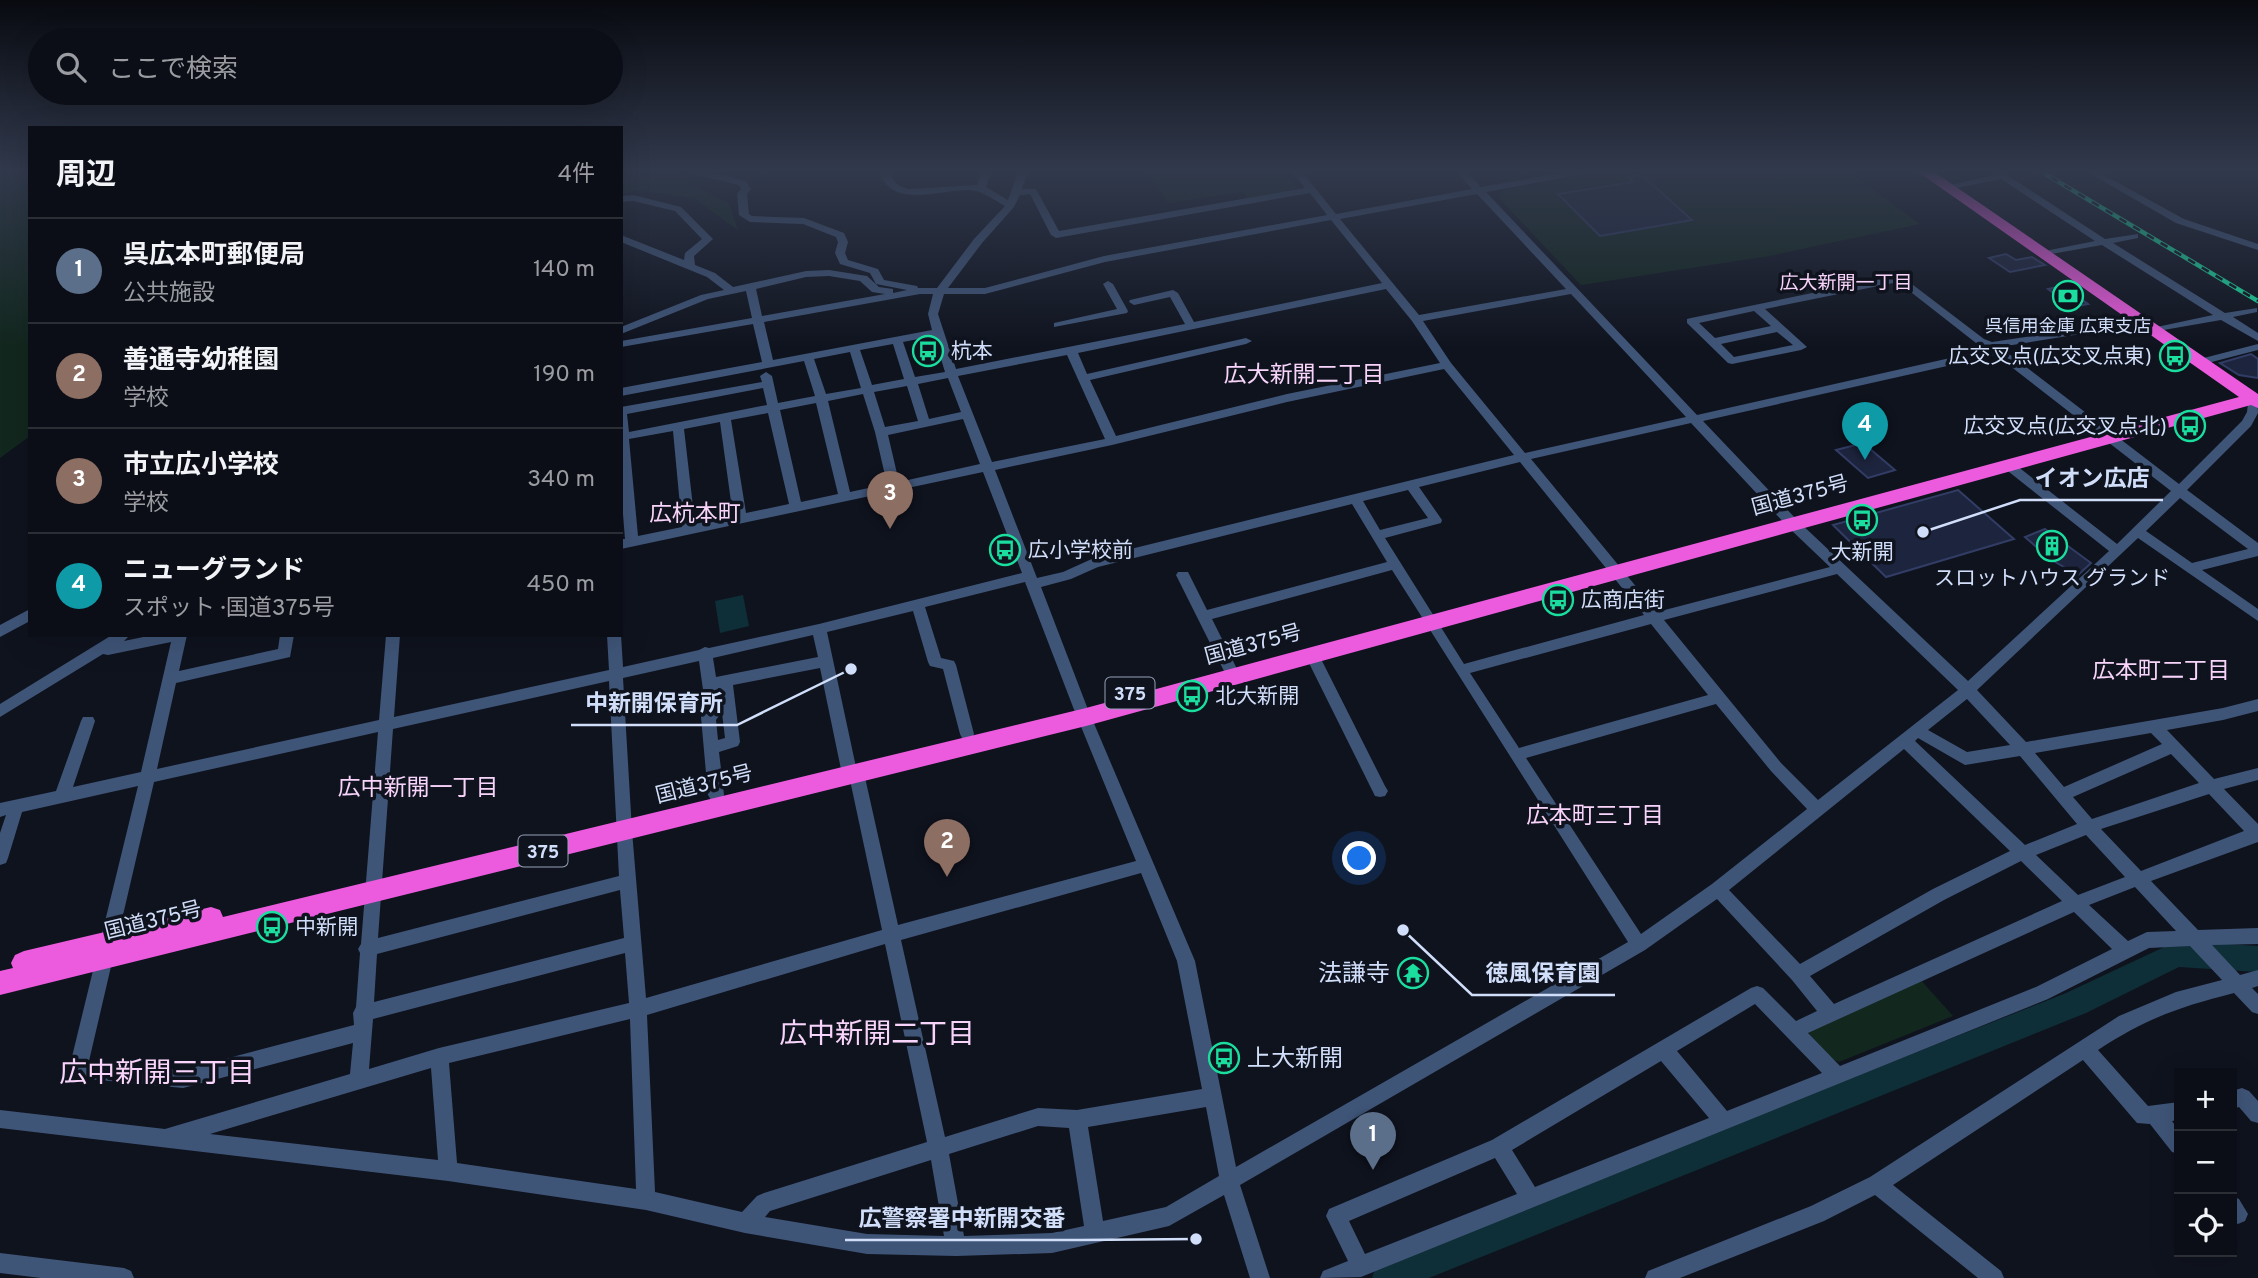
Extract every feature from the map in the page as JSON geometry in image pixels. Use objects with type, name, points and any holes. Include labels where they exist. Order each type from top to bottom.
[{"type":"highway","points":[[2008,229],[2256,400]]},
{"type":"highway","name":"国道375号","points":[[1789,519],[2008,465],[2220,397],[2256,400]]},
{"type":"highway","name":"国道375号","points":[[0,983],[108,950],[1083,712],[2104,434]]},
{"type":"highway","name":"国道375号","points":[[1231,672],[1312,656],[1428,618]]},
{"type":"highway","name":"国道375号","points":[[624,824],[716,795],[851,770],[967,734],[1083,712]]},
{"type":"highway","name":"国道375号","points":[[0,970],[108,950]]},
{"type":"street","points":[[690,265],[689,255],[708,239],[698,229]]},
{"type":"street","points":[[824,229],[840,235],[843,242],[840,253],[845,262],[874,271],[880,282],[909,286],[920,291]]},
{"type":"street","points":[[990,229],[939,292],[933,314],[937,332],[1083,712],[1186,961],[1230,1183],[1259,1278]]},
{"type":"street","points":[[1053,229],[1056,235],[1092,229]]},
{"type":"street","points":[[623,344],[920,291],[985,291],[1078,265],[1266,229]]},
{"type":"street","points":[[1341,229],[1416,319],[1447,365],[1776,767],[1817,809]]},
{"type":"street","points":[[1515,229],[1789,519],[1968,690],[2024,750],[2090,828],[2258,1006]]},
{"type":"street","points":[[2083,229],[2258,338]]},
{"type":"street","points":[[2203,229],[2258,247]]},
{"type":"street","points":[[2045,254],[2134,236]]},
{"type":"street","points":[[623,239],[690,265],[722,281],[731,291]]},
{"type":"street","points":[[623,330],[705,297],[806,274],[829,273],[863,278],[876,290],[899,291],[904,294]]},
{"type":"street","points":[[1757,308],[1801,347],[1732,361],[1691,321],[1899,278],[2258,550]]},
{"type":"street","points":[[1058,325],[1123,311],[1108,284]]},
{"type":"street","points":[[623,437],[1071,351],[1190,324],[1388,285]]},
{"type":"street","points":[[750,286],[768,384],[796,508]]},
{"type":"street","points":[[1416,319],[1573,291]]},
{"type":"street","points":[[1134,302],[1173,293],[1190,324]]},
{"type":"street","points":[[0,858],[8,808],[1031,580],[1066,576],[1094,563],[1410,485],[1994,348],[2253,310]]},
{"type":"street","points":[[1712,342],[1779,328]]},
{"type":"street","points":[[623,392],[937,332]]},
{"type":"street","points":[[897,340],[925,423]]},
{"type":"street","points":[[1083,378],[1246,341]]},
{"type":"street","points":[[2200,362],[2258,347]]},
{"type":"street","points":[[854,348],[881,432],[894,488]]},
{"type":"street","points":[[1071,351],[1112,441]]},
{"type":"street","points":[[808,357],[821,398],[845,498]]},
{"type":"street","points":[[623,458],[627,543],[1112,441],[1287,398],[1447,365]]},
{"type":"street","points":[[623,411],[768,384]]},
{"type":"street","points":[[0,1119],[448,1171],[646,1200],[745,1223],[867,1244],[957,1247],[1052,1243],[1169,1216],[1639,945],[1718,889],[1968,690],[2182,491],[2252,417],[2256,400]]},
{"type":"street","points":[[881,432],[967,415]]},
{"type":"street","points":[[724,416],[740,519]]},
{"type":"street","points":[[678,425],[689,530]]},
{"type":"street","points":[[2008,465],[2118,551]]},
{"type":"street","points":[[1377,535],[1436,520],[1410,485]]},
{"type":"street","points":[[1355,499],[1394,565],[1639,945]]},
{"type":"street","points":[[2137,531],[2258,616]]},
{"type":"street","points":[[2191,568],[2258,550]]},
{"type":"street","points":[[1203,616],[1394,565]]},
{"type":"street","points":[[1461,670],[1579,635],[1839,569]]},
{"type":"street","points":[[1183,575],[1231,672]]},
{"type":"street","points":[[918,606],[936,662],[950,665],[967,734]]},
{"type":"street","points":[[0,632],[28,615]]},
{"type":"street","points":[[819,629],[891,934],[957,1247]]},
{"type":"street","points":[[0,711],[120,637]]},
{"type":"street","points":[[96,652],[170,637]]},
{"type":"street","points":[[180,637],[78,1069],[183,1079],[361,1032]]},
{"type":"street","points":[[172,678],[285,653],[287,637]]},
{"type":"street","points":[[359,1080],[362,1013],[393,637]]},
{"type":"street","points":[[614,637],[624,824],[638,1009],[646,1200]]},
{"type":"street","points":[[705,652],[714,713],[708,717],[716,795]]},
{"type":"street","points":[[1312,656],[1380,792]]},
{"type":"street","points":[[709,684],[826,661]]},
{"type":"street","points":[[711,748],[733,742],[725,680]]},
{"type":"street","points":[[1518,754],[1720,698]]},
{"type":"street","points":[[1912,736],[1965,759],[2223,714],[2258,705]]},
{"type":"street","points":[[62,796],[88,721]]},
{"type":"street","points":[[1795,1030],[2076,903],[2136,878],[2258,834],[2153,725]]},
{"type":"street","points":[[1912,736],[2023,853],[2125,950]]},
{"type":"street","points":[[2061,795],[2174,746]]},
{"type":"street","points":[[1798,974],[1928,901],[2023,853],[2211,785],[2258,774]]},
{"type":"street","points":[[160,1139],[439,1057],[638,1009],[891,934],[1146,865]]},
{"type":"street","points":[[367,949],[628,881]]},
{"type":"street","points":[[1718,889],[1798,974],[1830,1013]]},
{"type":"street","points":[[1330,1278],[2042,993],[2147,940],[2197,942],[2258,936]]},
{"type":"street","points":[[362,1013],[633,943]]},
{"type":"street","points":[[1655,1278],[1816,1214],[1877,1184],[2138,1016],[2229,976],[2258,978]]},
{"type":"street","points":[[1361,1267],[1336,1216],[1499,1147],[1758,994],[1838,1076]]},
{"type":"street","points":[[2085,1049],[2144,1116],[2174,1112]]},
{"type":"street","points":[[1664,1050],[1723,1120]]},
{"type":"street","points":[[439,1057],[448,1171]]},
{"type":"street","points":[[745,1223],[764,1203],[1038,1117],[1077,1119],[1214,1096]]},
{"type":"street","points":[[2237,1098],[2242,1097],[2258,1114]]},
{"type":"street","points":[[2155,1116],[2174,1138]]},
{"type":"street","points":[[1077,1119],[1095,1233]]},
{"type":"street","points":[[1499,1147],[1531,1198]]},
{"type":"street","points":[[1877,1184],[1994,1278]]},
{"type":"street","points":[[0,1263],[124,1278]]},
{"type":"shaded area","points":[[0,229],[28,229],[28,437],[0,458]]},
{"type":"shaded area","points":[[1528,229],[1898,229],[1769,256],[1581,285]]},
{"type":"shaded area","points":[[743,595],[749,626],[720,633],[715,601]]},
{"type":"shaded area","points":[[1919,978],[1953,1016],[1839,1062],[1824,1053],[1809,1033],[1808,1028]]},
{"type":"building","points":[[1593,229],[1642,229],[1600,236]]},
{"type":"building","points":[[2006,254],[2016,260],[2032,257],[2045,265],[2010,272],[1989,258]]},
{"type":"building","name":"呉信用金庫 広東支店","points":[[2062,286],[2088,304],[2073,307],[2048,289]]},
{"type":"building","points":[[2251,354],[2258,359],[2258,378],[2239,375],[2220,363]]},
{"type":"building","points":[[1863,443],[1895,470],[1868,478],[1836,450]]},
{"type":"building","points":[[1958,490],[2014,539],[1886,577],[1833,525]]},
{"type":"building","name":"スロットハウス グランド","points":[[2045,529],[2091,563],[2078,575],[2050,559],[2025,537]]},
{"type":"waterway","points":[[1388,1278],[2076,1003],[2177,954],[2258,959]]},
{"type":"railway","points":[[2137,229],[2258,301]]},
{"type":"place","name":"呉信用金庫 広東支店","points":[[2068,296]]},
{"type":"place","name":"杭本","points":[[928,351]]},
{"type":"place","name":"広交叉点(広交叉点東)","points":[[2175,356]]},
{"type":"place","name":"広交叉点(広交叉点北)","points":[[2190,426]]},
{"type":"place","name":"ニューグランド","points":[[1865,460]]},
{"type":"place","name":"大新開","points":[[1862,520]]},
{"type":"place","name":"市立広小学校","points":[[890,529]]},
{"type":"place","name":"イオン広店","points":[[1923,532]]},
{"type":"place","name":"スロットハウス グランド","points":[[2052,546]]},
{"type":"place","name":"広小学校前","points":[[1005,550]]},
{"type":"place","name":"広商店街","points":[[1558,600]]},
{"type":"place","name":"中新開保育所","points":[[851,669]]},
{"type":"place","name":"北大新開","points":[[1192,696]]},
{"type":"place","name":"善通寺幼稚園","points":[[947,877]]},
{"type":"place","name":"中新開","points":[[272,927]]},
{"type":"place","name":"徳風保育園","points":[[1403,930]]},
{"type":"place","name":"法謙寺","points":[[1413,973]]},
{"type":"place","name":"上大新開","points":[[1224,1058]]},
{"type":"place","name":"呉広本町郵便局","points":[[1373,1170]]},
{"type":"place","name":"広警察署中新開交番","points":[[1196,1239]]},
{"type":"district","name":"広大新開一丁目","points":[[1846,282]]},
{"type":"district","name":"広大新開二丁目","points":[[1304,374]]},
{"type":"district","name":"広杭本町","points":[[695,513]]},
{"type":"district","name":"広本町二丁目","points":[[2161,670]]},
{"type":"district","name":"広中新開一丁目","points":[[418,787]]},
{"type":"district","name":"広本町三丁目","points":[[1595,815]]},
{"type":"district","name":"広中新開二丁目","points":[[877,1033]]},
{"type":"district","name":"広中新開三丁目","points":[[157,1072]]}]
